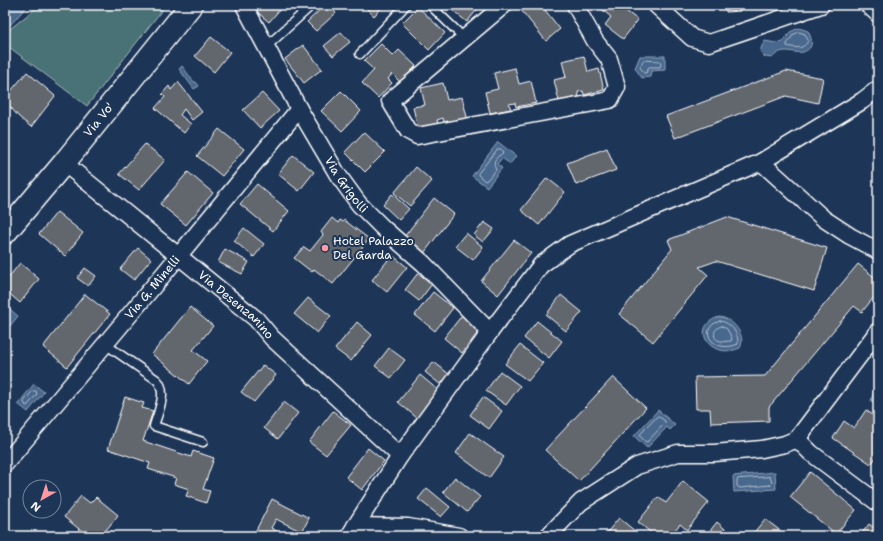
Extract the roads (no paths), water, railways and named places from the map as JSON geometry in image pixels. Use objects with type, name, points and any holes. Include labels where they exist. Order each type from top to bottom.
[{"type":"street","name":"Via Vo'","points":[[5,233],[64,163],[191,5]]},
{"type":"street","name":"Via Grigolli","points":[[244,5],[299,109],[338,175],[359,204],[383,228],[423,263],[490,332]]},
{"type":"street","points":[[504,5],[390,101],[408,130],[418,136],[610,100],[617,87],[609,58],[595,41],[575,5]]},
{"type":"street","points":[[656,5],[692,38],[709,42],[821,5]]},
{"type":"street","points":[[868,5],[878,14]]},
{"type":"street","points":[[352,531],[400,456],[490,332],[541,266],[570,244],[761,162],[862,101],[878,88]]},
{"type":"street","name":"Via G. Minelli","points":[[5,464],[179,256],[299,109]]},
{"type":"street","points":[[761,162],[824,219],[850,236],[878,251]]},
{"type":"street","name":"Via Desenzanino","points":[[64,163],[256,319],[272,338],[400,456]]},
{"type":"street","points":[[548,536],[581,502],[637,466],[678,453],[714,453],[762,449],[786,444],[796,439],[878,332]]},
{"type":"street","points":[[796,439],[811,453],[878,504]]},
{"type":"street","points":[[352,531],[408,527],[459,536]]},
{"type":"lane","points":[[266,47],[312,5]]},
{"type":"lane","points":[[360,54],[406,5]]},
{"type":"lane","points":[[430,5],[465,39]]},
{"type":"lane","points":[[105,344],[161,384],[163,392],[154,426],[202,442]]},
{"type":"water","points":[[5,5],[28,5],[5,31]]},
{"type":"water","points":[[799,28],[808,31],[811,37],[812,43],[807,50],[803,52],[783,51],[772,58],[765,57],[760,52],[765,41],[776,43],[783,42],[790,32]]},
{"type":"water","points":[[640,56],[665,56],[665,70],[651,71],[650,77],[642,78],[635,68]]},
{"type":"water","points":[[182,66],[194,82],[196,82],[199,86],[194,89],[179,69]]},
{"type":"water","points":[[498,142],[516,156],[510,164],[502,158],[497,164],[502,168],[487,187],[472,176]]},
{"type":"water","points":[[5,305],[18,316],[10,326],[5,322]]},
{"type":"water","points":[[719,317],[724,318],[734,324],[737,328],[742,338],[740,348],[729,351],[719,350],[707,341],[704,334],[705,327],[710,321]]},
{"type":"water","points":[[34,384],[44,392],[28,412],[18,404]]},
{"type":"water","points":[[874,390],[878,391],[878,403],[871,401]]},
{"type":"water","points":[[658,410],[675,425],[670,430],[667,427],[647,448],[634,436]]},
{"type":"water","points":[[775,472],[776,489],[734,492],[733,476]]},
{"type":"place","name":"Hotel Palazzo Del Garda","points":[[325,248]]}]
